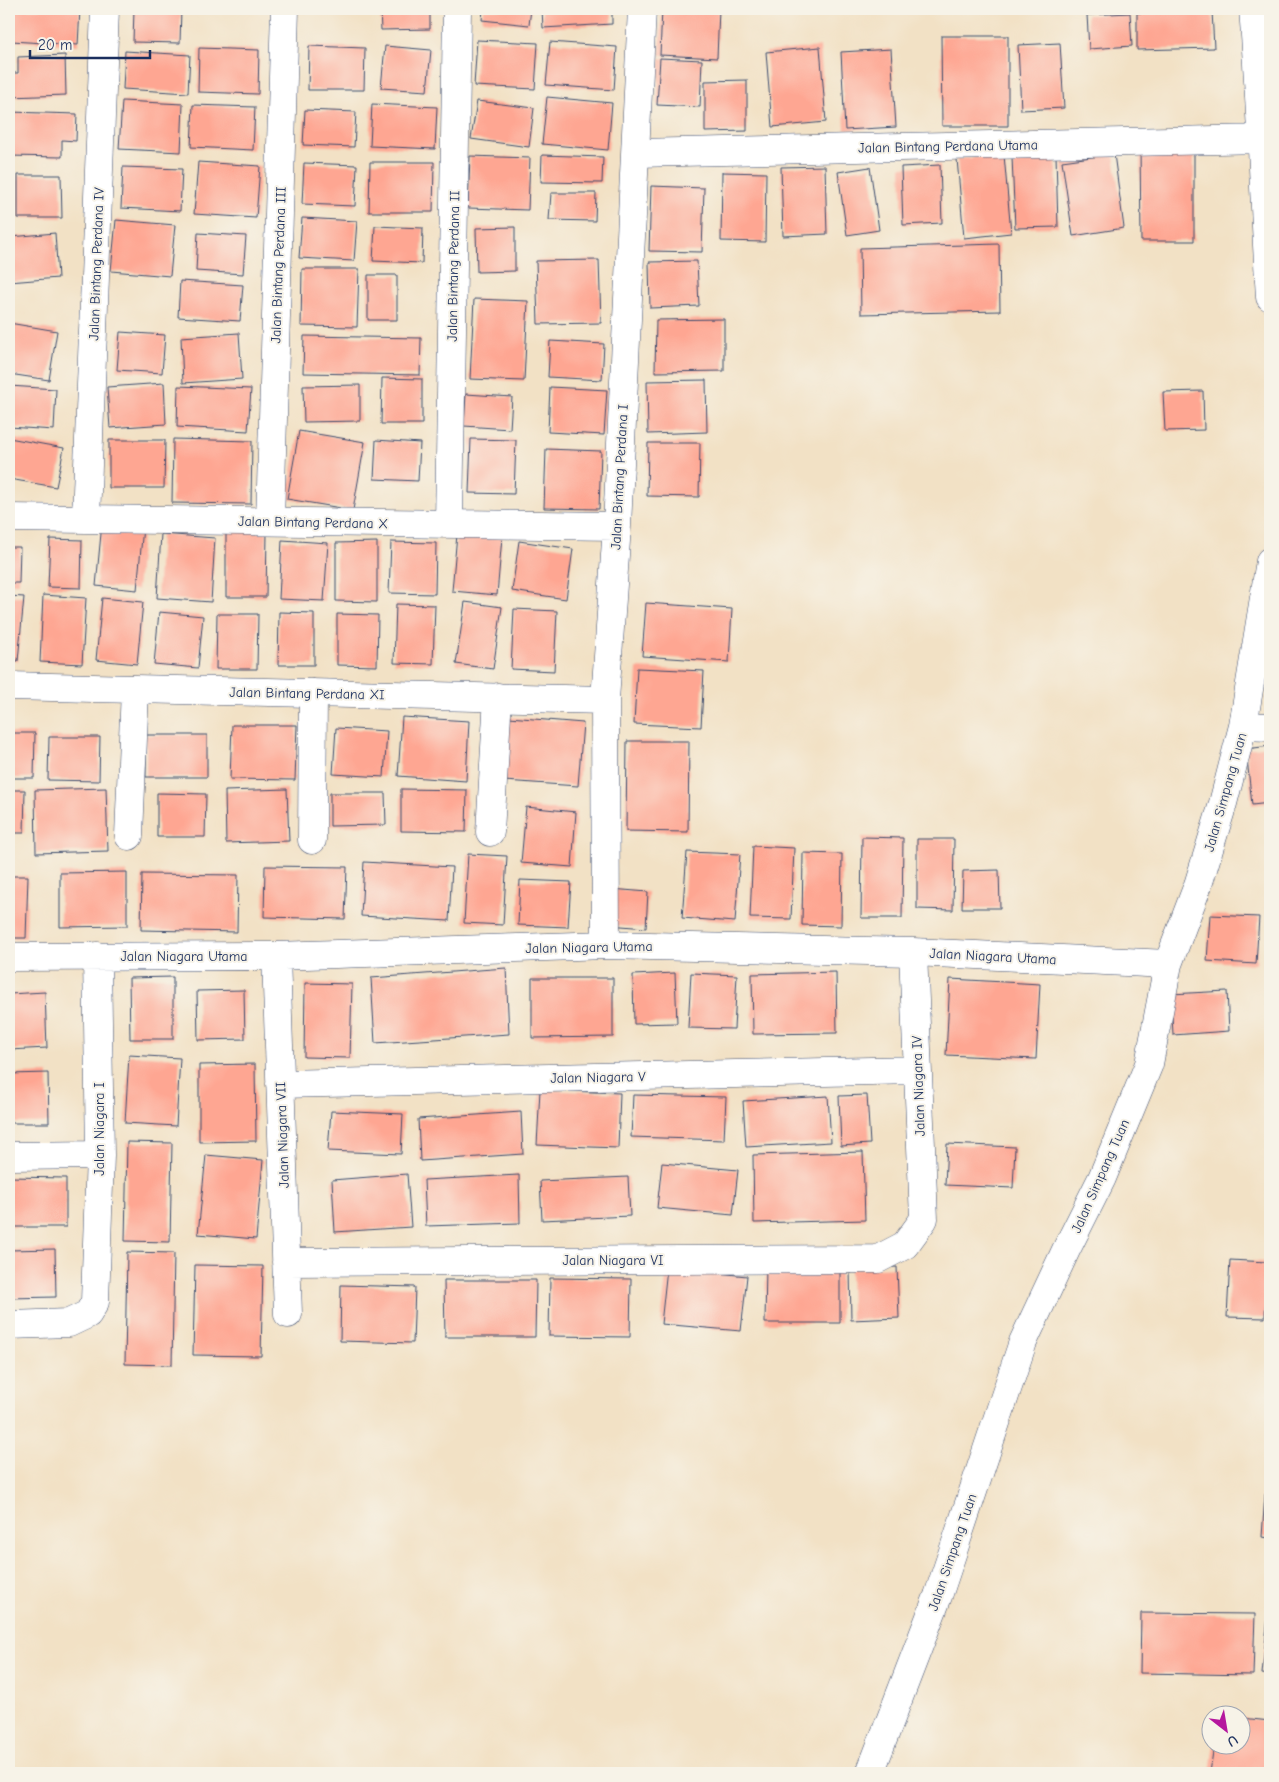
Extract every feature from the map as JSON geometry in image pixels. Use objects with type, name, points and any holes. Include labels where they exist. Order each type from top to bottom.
[{"type":"street","name":"Jalan Bintang Perdana IV","points":[[86,519],[105,9]]},
{"type":"street","name":"Jalan Bintang Perdana III","points":[[270,521],[285,9]]},
{"type":"street","name":"Jalan Bintang Perdana II","points":[[449,524],[457,9]]},
{"type":"street","name":"Jalan Bintang Perdana I","points":[[606,946],[605,700],[617,526],[642,9]]},
{"type":"street","points":[[1253,9],[1265,78],[1260,139],[1270,297]]},
{"type":"street","name":"Jalan Bintang Perdana Utama","points":[[636,153],[1260,139]]},
{"type":"street","name":"Jalan Bintang Perdana X","points":[[9,518],[617,526]]},
{"type":"street","name":"Jalan Simpang Tuan","points":[[870,1773],[938,1596],[1024,1342],[1066,1250],[1102,1178],[1149,1064],[1168,964],[1198,885],[1222,807],[1243,726],[1270,561]]},
{"type":"street","name":"Jalan Bintang Perdana XI","points":[[9,686],[605,700]]},
{"type":"street","points":[[129,836],[135,689]]},
{"type":"street","points":[[312,840],[313,693]]},
{"type":"street","points":[[490,832],[498,697]]},
{"type":"street","points":[[1243,726],[1270,727]]},
{"type":"street","name":"Jalan Niagara Utama","points":[[9,957],[276,956],[606,946],[913,952],[1168,964]]},
{"type":"street","name":"Jalan Niagara IV","points":[[913,952],[924,1219]]},
{"type":"street","name":"Jalan Niagara I","points":[[9,1325],[69,1323],[88,1314],[95,1302],[100,1155],[96,956]]},
{"type":"street","name":"Jalan Niagara VII","points":[[276,956],[288,1314]]},
{"type":"street","name":"Jalan Niagara V","points":[[280,1084],[917,1070]]},
{"type":"street","points":[[9,1156],[100,1155]]},
{"type":"street","name":"Jalan Niagara VI","points":[[286,1262],[878,1259],[905,1245],[924,1219]]},
{"type":"building","points":[[13,9],[80,9],[78,45],[11,41]]},
{"type":"building","points":[[134,9],[181,9],[180,43],[133,42]]},
{"type":"building","points":[[380,9],[430,9],[430,29],[381,30]]},
{"type":"building","points":[[483,9],[531,9],[529,25],[482,20]]},
{"type":"building","points":[[542,9],[612,9],[612,24],[543,28]]},
{"type":"building","points":[[662,9],[719,9],[717,58],[660,55]]},
{"type":"building","points":[[1212,11],[1214,48],[1137,50],[1137,13]]},
{"type":"building","points":[[1130,13],[1132,46],[1089,49],[1087,15]]},
{"type":"building","points":[[941,36],[1008,36],[1008,126],[942,126]]},
{"type":"building","points":[[477,40],[538,43],[535,89],[474,86]]},
{"type":"building","points":[[550,42],[617,47],[614,90],[546,85]]},
{"type":"building","points":[[1060,43],[1064,108],[1021,110],[1018,45]]},
{"type":"building","points":[[309,46],[365,48],[364,90],[308,90]]},
{"type":"building","points":[[385,46],[431,50],[427,91],[381,88]]},
{"type":"building","points":[[820,47],[826,122],[772,127],[766,52]]},
{"type":"building","points":[[199,48],[259,50],[258,94],[198,92]]},
{"type":"building","points":[[891,49],[896,127],[845,130],[841,52]]},
{"type":"building","points":[[125,51],[190,55],[188,93],[123,89]]},
{"type":"building","points":[[65,55],[66,95],[9,97],[9,73],[18,73],[18,57]]},
{"type":"building","points":[[660,58],[702,60],[700,107],[657,105]]},
{"type":"building","points":[[747,80],[747,131],[705,132],[705,81]]},
{"type":"building","points":[[547,97],[612,103],[608,150],[542,144]]},
{"type":"building","points":[[122,101],[183,104],[181,152],[119,149]]},
{"type":"building","points":[[477,101],[534,108],[529,147],[471,139]]},
{"type":"building","points":[[372,104],[437,107],[435,149],[370,146]]},
{"type":"building","points":[[193,105],[255,107],[253,150],[191,147]]},
{"type":"building","points":[[305,110],[356,112],[354,147],[303,145]]},
{"type":"building","points":[[9,112],[77,114],[76,141],[62,140],[62,157],[9,156]]},
{"type":"building","points":[[1140,146],[1194,146],[1194,241],[1141,241]]},
{"type":"building","points":[[1114,154],[1124,228],[1073,236],[1062,161]]},
{"type":"building","points":[[542,155],[603,157],[602,183],[541,182]]},
{"type":"building","points":[[1004,155],[1011,233],[964,238],[957,159]]},
{"type":"building","points":[[1056,155],[1058,227],[1015,228],[1012,157]]},
{"type":"building","points":[[470,156],[530,158],[528,210],[468,208]]},
{"type":"building","points":[[198,162],[260,166],[256,218],[194,214]]},
{"type":"building","points":[[370,162],[434,162],[433,212],[369,212]]},
{"type":"building","points":[[304,163],[357,165],[355,206],[302,204]]},
{"type":"building","points":[[940,165],[942,223],[903,225],[901,167]]},
{"type":"building","points":[[825,166],[827,234],[783,236],[781,167]]},
{"type":"building","points":[[123,167],[182,169],[180,211],[121,208]]},
{"type":"building","points":[[870,167],[879,230],[847,235],[838,172]]},
{"type":"building","points":[[722,172],[766,173],[765,242],[721,241]]},
{"type":"building","points":[[18,175],[61,175],[62,218],[18,218]]},
{"type":"building","points":[[651,186],[704,188],[702,252],[649,251]]},
{"type":"building","points":[[551,193],[596,193],[595,221],[549,220]]},
{"type":"building","points":[[302,218],[357,221],[354,261],[299,258]]},
{"type":"building","points":[[116,220],[175,225],[170,276],[111,271]]},
{"type":"building","points":[[375,226],[423,228],[422,263],[373,261]]},
{"type":"building","points":[[515,227],[515,271],[477,272],[476,228]]},
{"type":"building","points":[[55,233],[58,278],[9,282],[9,253],[12,252],[11,237]]},
{"type":"building","points":[[198,233],[246,236],[243,274],[196,271]]},
{"type":"building","points":[[999,244],[1000,311],[861,314],[860,248]]},
{"type":"building","points":[[599,260],[601,323],[538,324],[536,261]]},
{"type":"building","points":[[697,261],[699,306],[650,308],[649,262]]},
{"type":"building","points":[[302,269],[359,269],[357,327],[301,326]]},
{"type":"building","points":[[368,275],[397,275],[397,320],[368,320]]},
{"type":"building","points":[[180,281],[243,285],[240,321],[178,317]]},
{"type":"building","points":[[474,299],[528,301],[524,381],[470,379]]},
{"type":"building","points":[[724,319],[724,371],[655,372],[656,320]]},
{"type":"building","points":[[9,323],[57,331],[49,380],[9,374]]},
{"type":"building","points":[[120,332],[165,335],[162,373],[117,370]]},
{"type":"building","points":[[239,333],[242,379],[183,383],[181,337]]},
{"type":"building","points":[[304,336],[421,338],[420,375],[303,373]]},
{"type":"building","points":[[550,341],[604,344],[602,380],[548,377]]},
{"type":"building","points":[[382,378],[422,379],[422,424],[381,424]]},
{"type":"building","points":[[706,380],[707,432],[648,434],[647,381]]},
{"type":"building","points":[[164,383],[166,424],[110,428],[107,387]]},
{"type":"building","points":[[360,385],[360,421],[304,422],[303,386]]},
{"type":"building","points":[[9,386],[56,389],[54,430],[9,427]]},
{"type":"building","points":[[178,386],[251,389],[248,431],[177,427]]},
{"type":"building","points":[[550,387],[607,390],[604,435],[548,432]]},
{"type":"building","points":[[1203,391],[1204,430],[1165,431],[1163,392]]},
{"type":"building","points":[[466,394],[512,397],[510,429],[464,426]]},
{"type":"building","points":[[299,431],[365,442],[353,510],[287,499]]},
{"type":"building","points":[[9,438],[64,448],[56,487],[9,479]]},
{"type":"building","points":[[173,439],[252,441],[251,504],[172,503]]},
{"type":"building","points":[[471,439],[516,440],[514,494],[469,493]]},
{"type":"building","points":[[109,440],[165,440],[164,488],[109,488]]},
{"type":"building","points":[[376,440],[420,443],[418,481],[374,479]]},
{"type":"building","points":[[648,443],[700,443],[699,497],[647,496]]},
{"type":"building","points":[[546,449],[601,451],[599,509],[544,508]]},
{"type":"building","points":[[102,523],[143,527],[137,590],[96,586]]},
{"type":"building","points":[[226,532],[267,532],[266,597],[226,597]]},
{"type":"building","points":[[161,534],[215,538],[211,602],[157,598]]},
{"type":"building","points":[[457,534],[502,537],[497,595],[452,591]]},
{"type":"building","points":[[50,539],[82,540],[81,588],[48,587]]},
{"type":"building","points":[[282,540],[328,543],[324,601],[279,599]]},
{"type":"building","points":[[519,541],[573,549],[566,599],[512,591]]},
{"type":"building","points":[[377,542],[377,602],[336,601],[336,543]]},
{"type":"building","points":[[391,542],[436,543],[435,594],[389,593]]},
{"type":"building","points":[[9,547],[20,547],[19,583],[9,583]]},
{"type":"building","points":[[43,595],[86,598],[82,664],[40,662]]},
{"type":"building","points":[[9,596],[24,597],[18,661],[9,660]]},
{"type":"building","points":[[102,598],[143,602],[137,664],[96,660]]},
{"type":"building","points":[[465,602],[502,607],[493,669],[456,664]]},
{"type":"building","points":[[646,603],[732,609],[729,662],[642,656]]},
{"type":"building","points":[[396,604],[435,605],[433,664],[394,663]]},
{"type":"building","points":[[514,609],[557,611],[554,671],[511,669]]},
{"type":"building","points":[[159,612],[203,616],[198,668],[154,664]]},
{"type":"building","points":[[279,612],[314,613],[314,665],[278,665]]},
{"type":"building","points":[[217,614],[258,614],[257,669],[216,669]]},
{"type":"building","points":[[337,614],[378,615],[377,666],[337,665]]},
{"type":"building","points":[[637,668],[704,671],[701,727],[634,724]]},
{"type":"building","points":[[1269,678],[1270,716],[1267,716]]},
{"type":"building","points":[[402,717],[469,721],[466,781],[398,776]]},
{"type":"building","points":[[509,717],[583,723],[578,786],[504,781]]},
{"type":"building","points":[[232,725],[297,725],[295,780],[230,779]]},
{"type":"building","points":[[336,728],[387,731],[384,777],[333,774]]},
{"type":"building","points":[[9,733],[35,733],[34,778],[9,778]]},
{"type":"building","points":[[146,735],[207,735],[207,777],[146,777]]},
{"type":"building","points":[[49,737],[100,737],[99,781],[48,780]]},
{"type":"building","points":[[627,741],[689,741],[688,832],[626,831]]},
{"type":"building","points":[[1270,746],[1270,803],[1252,805],[1246,749]]},
{"type":"building","points":[[106,788],[108,851],[36,853],[35,790]]},
{"type":"building","points":[[287,789],[289,841],[226,843],[225,791]]},
{"type":"building","points":[[401,789],[467,790],[466,832],[401,831]]},
{"type":"building","points":[[9,790],[25,790],[24,833],[9,833]]},
{"type":"building","points":[[157,793],[206,794],[205,837],[157,837]]},
{"type":"building","points":[[330,793],[385,793],[386,825],[330,826]]},
{"type":"building","points":[[526,807],[576,812],[572,867],[521,863]]},
{"type":"building","points":[[862,837],[903,838],[902,918],[861,918]]},
{"type":"building","points":[[917,839],[954,839],[953,910],[917,909]]},
{"type":"building","points":[[753,846],[794,848],[791,919],[750,918]]},
{"type":"building","points":[[687,852],[740,854],[735,922],[682,918]]},
{"type":"building","points":[[803,853],[842,854],[841,926],[802,925]]},
{"type":"building","points":[[468,854],[507,856],[503,925],[464,923]]},
{"type":"building","points":[[364,862],[452,867],[449,921],[361,916]]},
{"type":"building","points":[[265,866],[347,867],[345,919],[264,917]]},
{"type":"building","points":[[999,870],[1000,908],[962,908],[963,871]]},
{"type":"building","points":[[127,872],[127,926],[60,927],[60,873]]},
{"type":"building","points":[[142,874],[238,875],[237,932],[141,930]]},
{"type":"building","points":[[9,876],[28,876],[26,938],[9,938]]},
{"type":"building","points":[[520,880],[571,882],[568,927],[518,925]]},
{"type":"building","points":[[611,889],[648,892],[646,928],[609,925]]},
{"type":"building","points":[[1210,915],[1259,917],[1256,964],[1207,961]]},
{"type":"building","points":[[506,968],[509,1034],[375,1043],[371,978]]},
{"type":"building","points":[[836,972],[837,1033],[753,1034],[752,974]]},
{"type":"building","points":[[675,973],[677,1023],[634,1024],[633,975]]},
{"type":"building","points":[[691,973],[737,975],[734,1029],[688,1028]]},
{"type":"building","points":[[173,977],[173,1039],[130,1039],[129,978]]},
{"type":"building","points":[[532,978],[613,978],[613,1037],[532,1038]]},
{"type":"building","points":[[950,979],[1040,984],[1036,1059],[946,1055]]},
{"type":"building","points":[[305,983],[352,984],[350,1058],[304,1057]]},
{"type":"building","points":[[244,990],[245,1039],[198,1040],[197,991]]},
{"type":"building","points":[[1227,991],[1229,1031],[1173,1035],[1171,994]]},
{"type":"building","points":[[45,992],[47,1048],[9,1050],[9,994]]},
{"type":"building","points":[[129,1055],[180,1058],[176,1126],[125,1123]]},
{"type":"building","points":[[255,1064],[256,1141],[199,1142],[199,1065]]},
{"type":"building","points":[[48,1073],[49,1123],[9,1123],[9,1074]]},
{"type":"building","points":[[540,1090],[620,1093],[618,1148],[537,1145]]},
{"type":"building","points":[[633,1095],[726,1097],[724,1140],[631,1137]]},
{"type":"building","points":[[867,1095],[870,1144],[841,1146],[839,1096]]},
{"type":"building","points":[[828,1096],[831,1142],[746,1147],[743,1101]]},
{"type":"building","points":[[331,1111],[403,1114],[401,1154],[328,1151]]},
{"type":"building","points":[[521,1112],[523,1154],[420,1161],[418,1119]]},
{"type":"building","points":[[127,1142],[172,1143],[170,1242],[125,1241]]},
{"type":"building","points":[[947,1144],[1015,1147],[1013,1188],[945,1185]]},
{"type":"building","points":[[863,1152],[865,1220],[754,1223],[753,1155]]},
{"type":"building","points":[[206,1155],[263,1160],[256,1239],[198,1234]]},
{"type":"building","points":[[662,1163],[738,1170],[733,1215],[657,1208]]},
{"type":"building","points":[[407,1174],[411,1227],[335,1232],[332,1180]]},
{"type":"building","points":[[519,1175],[520,1223],[426,1226],[424,1180]]},
{"type":"building","points":[[9,1177],[66,1178],[66,1227],[9,1227]]},
{"type":"building","points":[[628,1177],[630,1216],[542,1220],[540,1181]]},
{"type":"building","points":[[55,1249],[56,1297],[9,1298],[9,1250]]},
{"type":"building","points":[[127,1252],[174,1253],[172,1365],[125,1364]]},
{"type":"building","points":[[1230,1260],[1267,1262],[1265,1318],[1227,1317]]},
{"type":"building","points":[[195,1265],[263,1266],[261,1356],[193,1355]]},
{"type":"building","points":[[766,1266],[840,1267],[840,1323],[765,1323]]},
{"type":"building","points":[[897,1267],[899,1318],[851,1320],[850,1269]]},
{"type":"building","points":[[667,1268],[747,1276],[741,1331],[661,1324]]},
{"type":"building","points":[[550,1278],[631,1279],[630,1337],[549,1336]]},
{"type":"building","points":[[444,1280],[536,1280],[535,1337],[445,1337]]},
{"type":"building","points":[[341,1285],[415,1287],[413,1343],[340,1341]]},
{"type":"building","points":[[1265,1494],[1270,1494],[1270,1538],[1262,1537]]},
{"type":"building","points":[[1141,1613],[1255,1614],[1253,1675],[1140,1673]]},
{"type":"building","points":[[1268,1616],[1270,1616],[1270,1675],[1262,1674]]},
{"type":"building","points":[[1252,1719],[1270,1721],[1270,1773],[1210,1773],[1213,1754],[1252,1754]]}]
